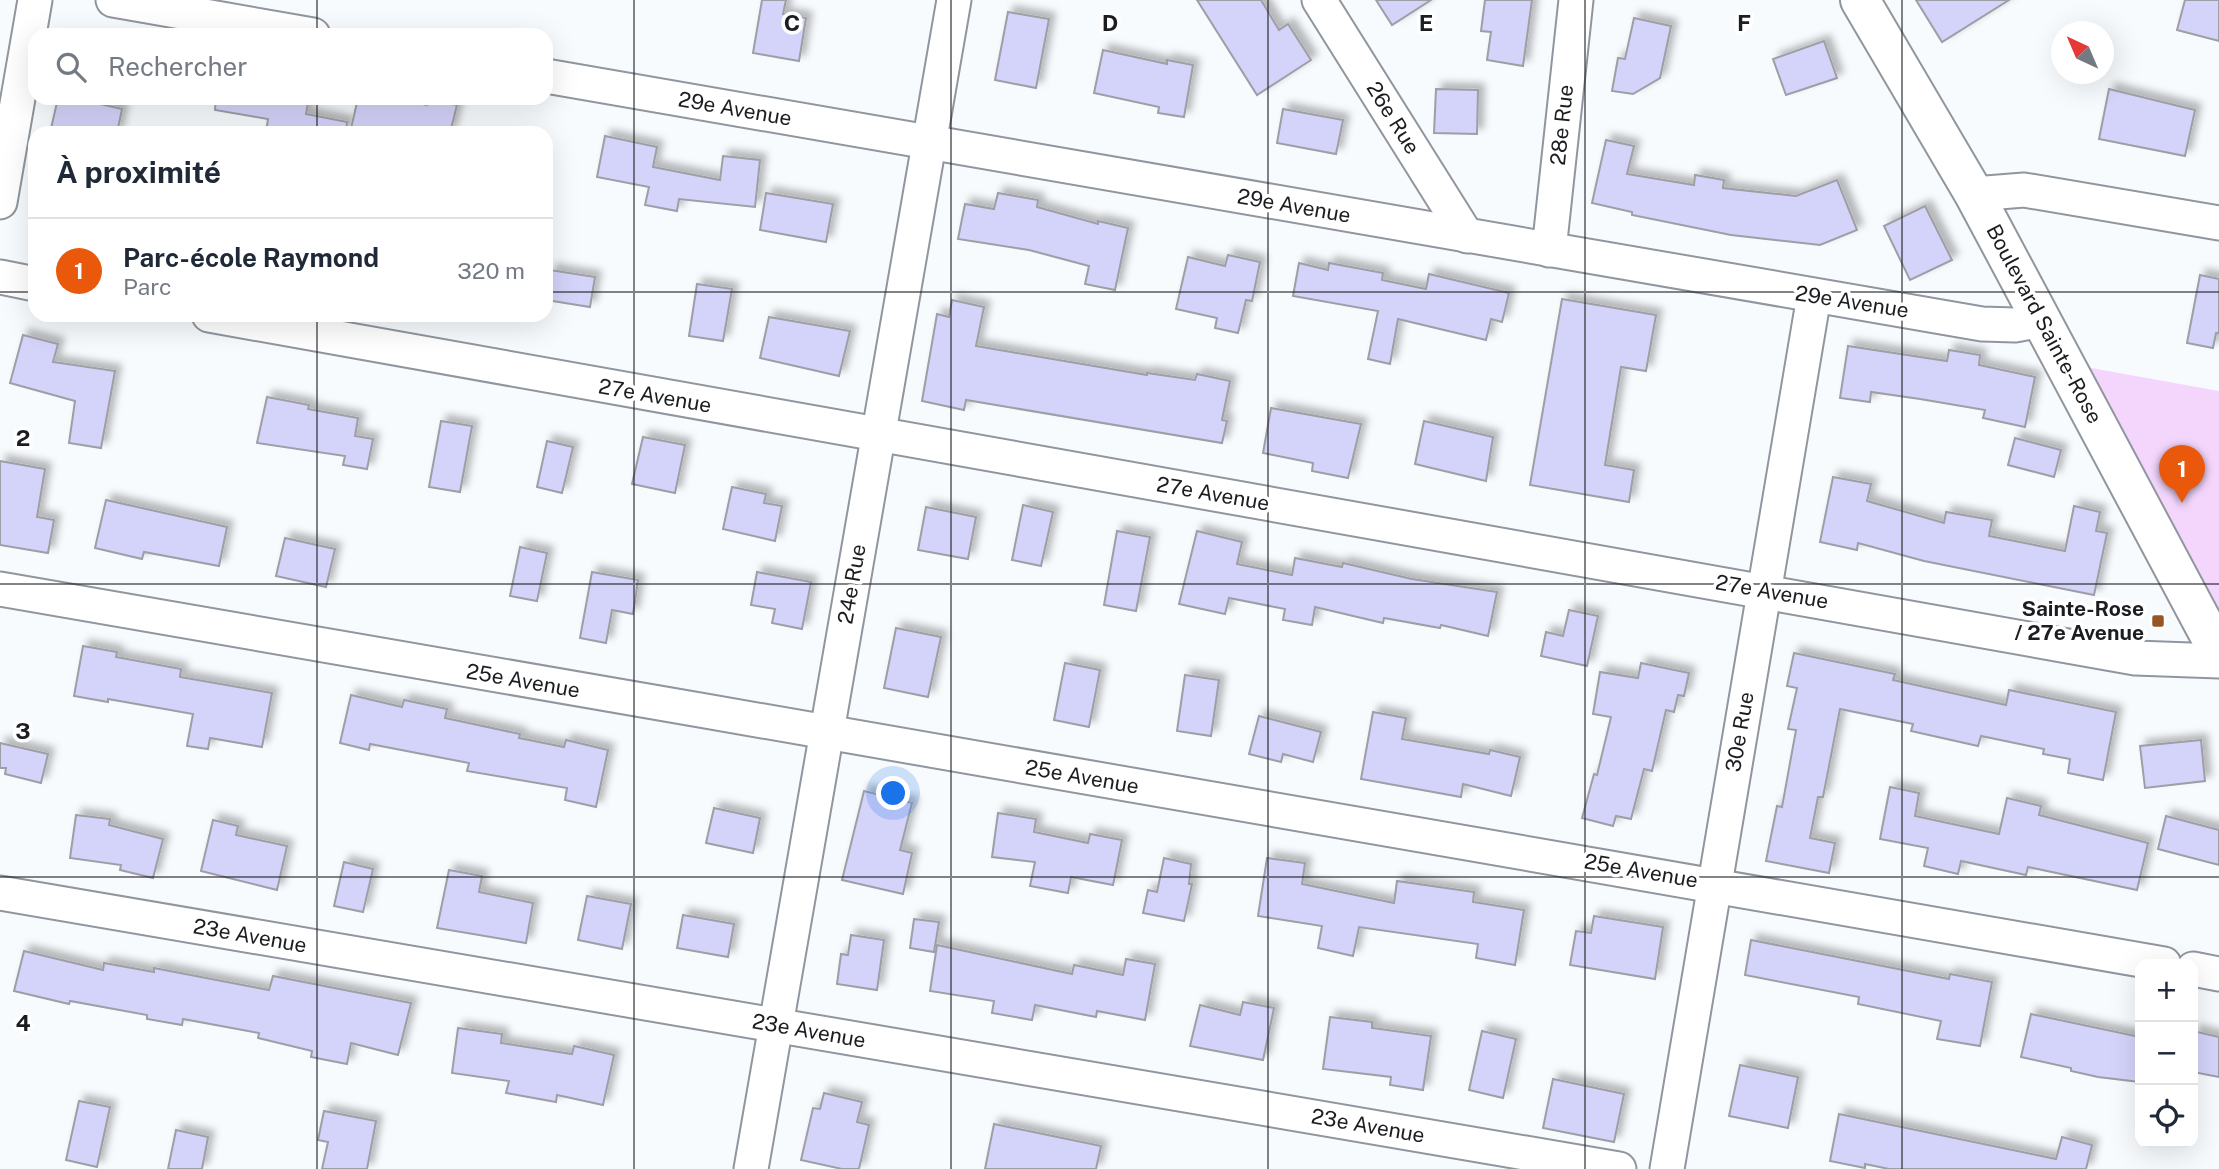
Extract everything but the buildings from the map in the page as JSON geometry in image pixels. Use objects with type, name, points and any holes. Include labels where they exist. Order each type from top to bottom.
[{"type":"street","points":[[30,28],[35,0]]},
{"type":"street","points":[[113,0],[273,28]]},
{"type":"street","name":"24e Rue","points":[[751,1169],[954,0]]},
{"type":"street","name":"26e Rue","points":[[1319,0],[1468,236]]},
{"type":"street","name":"28e Rue","points":[[1549,250],[1576,0]]},
{"type":"street","name":"Boulevard Sainte-Rose","points":[[1860,0],[1974,194],[2219,653]]},
{"type":"street","points":[[0,202],[28,40]]},
{"type":"street","name":"29e Avenue","points":[[553,77],[1982,324],[2015,325],[2042,320]]},
{"type":"street","points":[[1974,194],[2024,190],[2219,223]]},
{"type":"street","points":[[0,277],[28,283]]},
{"type":"street","name":"30e Rue","points":[[1667,1169],[1814,296]]},
{"type":"street","name":"27e Avenue","points":[[248,322],[2135,658],[2219,661]]},
{"type":"street","name":"25e Avenue","points":[[0,589],[826,734],[1715,883],[2136,959]]},
{"type":"street","name":"23e Avenue","points":[[0,893],[1619,1169]]},
{"type":"street","points":[[2198,970],[2219,974]]},
{"type":"shaded area","points":[[2069,364],[2219,391],[2219,618]]},
{"type":"place","name":"Parc-école Raymond","points":[[2182,503]]},
{"type":"place","name":"Sainte-Rose / 27e Avenue","points":[[2158,621]]}]
